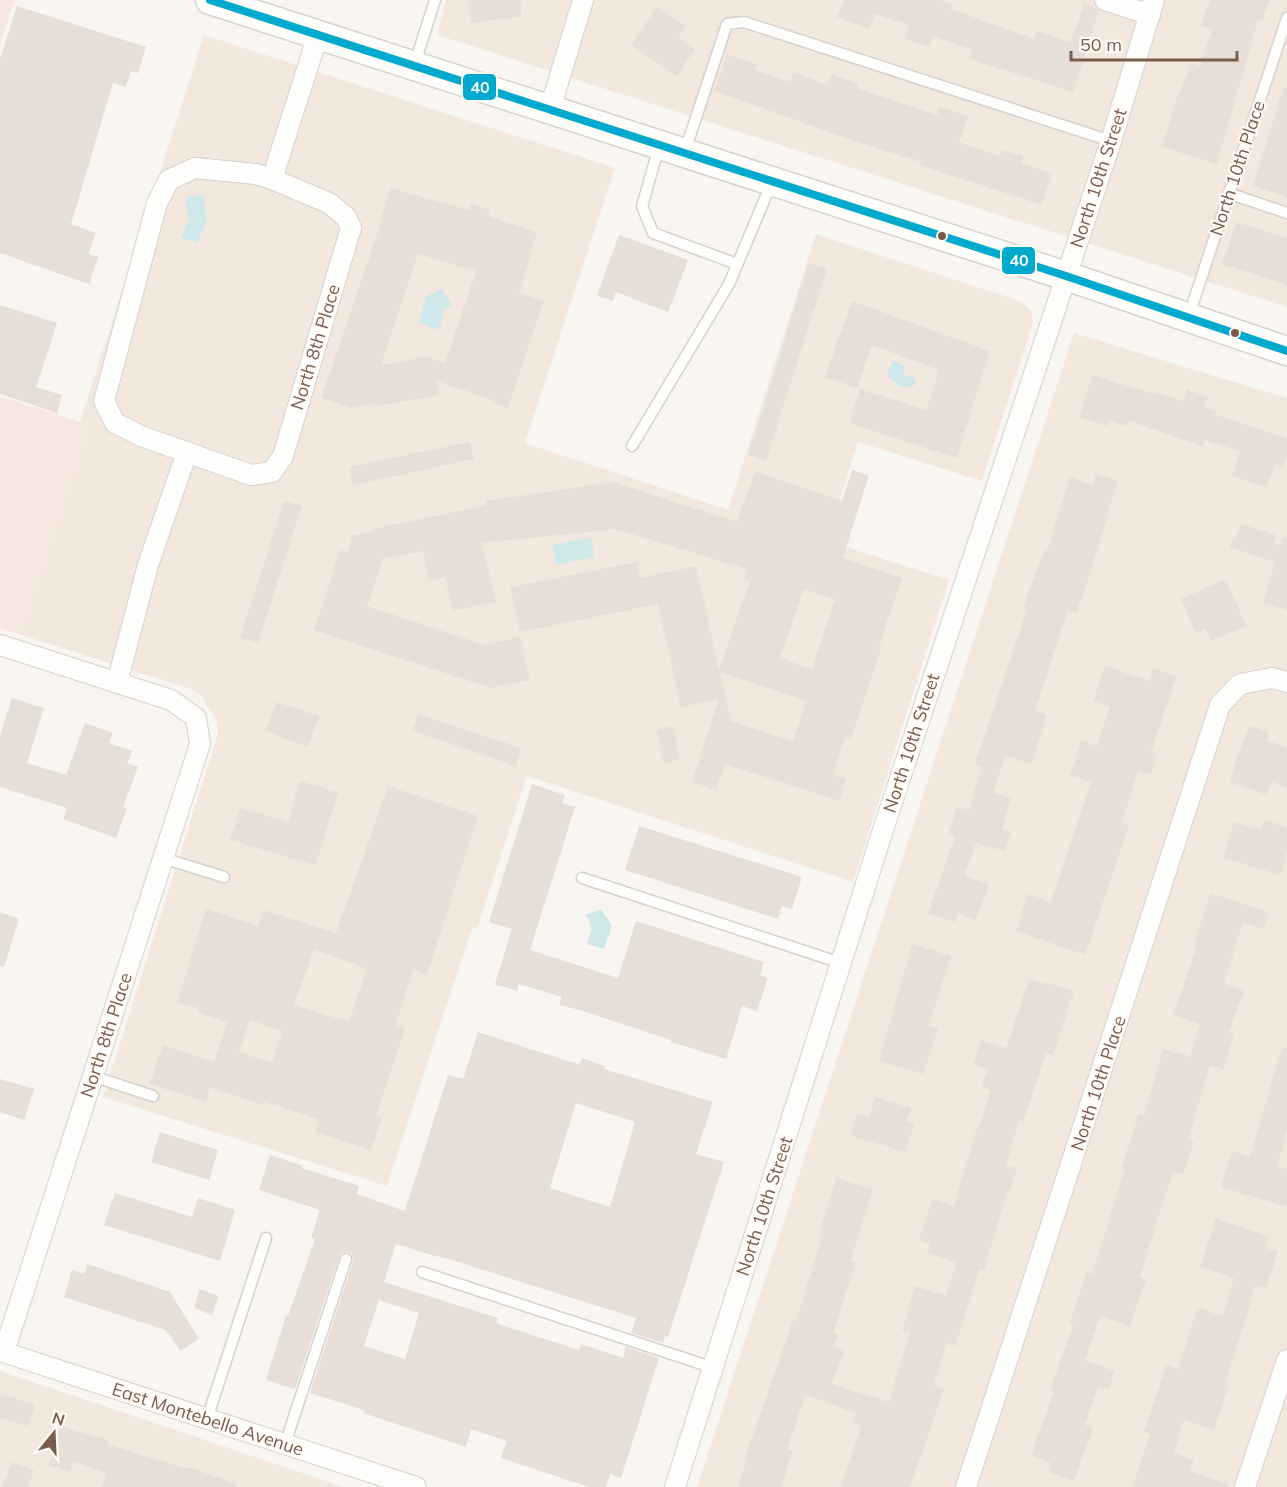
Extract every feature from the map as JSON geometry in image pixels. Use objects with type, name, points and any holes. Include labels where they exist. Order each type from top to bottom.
[{"type":"main road","points":[[210,0],[1066,276],[1287,351]]},
{"type":"street","points":[[550,109],[583,0]]},
{"type":"street","points":[[1105,0],[1152,7]]},
{"type":"street","name":"North 10th Street","points":[[675,1487],[903,766],[1111,141],[1152,7]]},
{"type":"street","points":[[272,179],[318,35]]},
{"type":"street","name":"North 8th Place","points":[[195,168],[256,174],[272,179],[329,203],[346,217],[351,228],[283,456],[272,472],[251,475],[141,436],[115,423],[104,401],[157,204],[169,180],[195,168]]},
{"type":"street","points":[[0,645],[117,683],[148,565],[187,452]]},
{"type":"street","name":"North 10th Place","points":[[966,1487],[1220,705],[1240,684],[1272,678],[1287,682]]},
{"type":"street","name":"North 8th Place","points":[[2,1351],[200,744],[196,718],[171,700],[117,683]]},
{"type":"street","name":"East Montebello Avenue","points":[[2,1351],[416,1487]]},
{"type":"street","points":[[1245,1487],[1287,1360]]},
{"type":"lane","points":[[414,67],[435,0]]},
{"type":"lane","name":"North 10th Place","points":[[1188,318],[1287,18]]},
{"type":"lane","points":[[737,264],[653,232],[642,206],[672,149],[727,24],[744,22],[1111,141]]},
{"type":"lane","points":[[632,446],[724,294],[772,182]]},
{"type":"lane","points":[[1228,193],[1287,213]]},
{"type":"lane","points":[[163,858],[225,877]]},
{"type":"lane","points":[[582,878],[841,963]]},
{"type":"lane","points":[[92,1076],[153,1096]]},
{"type":"lane","points":[[207,1419],[266,1238]]},
{"type":"lane","points":[[285,1444],[346,1259]]},
{"type":"lane","points":[[422,1272],[714,1368]]},
{"type":"shaded area","points":[[0,0],[15,0],[0,45]]},
{"type":"shaded area","points":[[446,0],[1287,0],[1287,307],[437,35]]},
{"type":"shaded area","points":[[204,35],[615,168],[525,443],[728,510],[816,234],[1017,300],[1032,312],[1033,323],[982,481],[858,442],[827,541],[949,580],[853,882],[527,776],[477,929],[472,928],[387,1186],[103,1097],[218,734],[217,721],[202,697],[191,689],[18,634],[86,425],[80,422]]},
{"type":"shaded area","points":[[1074,333],[1287,398],[1287,1487],[697,1487]]},
{"type":"shaded area","points":[[0,396],[86,424],[18,634],[0,628]]},
{"type":"shaded area","points":[[0,1371],[344,1487],[0,1487]]},
{"type":"water","points":[[204,196],[207,219],[197,243],[181,237],[189,218],[185,203],[187,197]]},
{"type":"water","points":[[442,289],[452,305],[445,309],[439,330],[419,323],[426,296]]},
{"type":"water","points":[[893,361],[900,362],[904,367],[903,374],[914,378],[916,382],[914,386],[901,387],[889,378],[887,372]]},
{"type":"water","points":[[591,537],[594,557],[556,565],[552,545]]},
{"type":"water","points":[[601,909],[612,926],[604,949],[587,944],[592,928],[586,915]]},
{"type":"building","points":[[468,0],[520,0],[522,16],[471,23]]},
{"type":"building","points":[[844,0],[941,0],[952,4],[951,9],[1034,39],[1036,31],[1071,42],[1084,4],[1099,10],[1073,92],[969,59],[972,50],[932,36],[929,47],[905,39],[909,25],[875,14],[869,29],[837,17]]},
{"type":"building","points":[[1210,0],[1270,0],[1262,22],[1258,21],[1217,164],[1162,147],[1178,93],[1180,94],[1190,63],[1200,66],[1212,29],[1201,25]]},
{"type":"building","points":[[17,6],[146,47],[138,73],[131,71],[126,87],[113,83],[71,224],[96,233],[88,254],[98,257],[89,284],[0,253],[0,59]]},
{"type":"building","points":[[657,7],[686,26],[678,38],[695,49],[677,76],[631,45]]},
{"type":"building","points":[[727,54],[757,64],[755,70],[790,82],[793,72],[827,85],[831,74],[859,84],[857,88],[937,115],[940,107],[968,116],[959,142],[1000,156],[1002,150],[1023,156],[1021,163],[1052,173],[1042,205],[920,165],[921,162],[845,138],[715,91]]},
{"type":"building","points":[[1283,88],[1287,88],[1287,197],[1253,186]]},
{"type":"building","points":[[390,188],[469,210],[471,204],[490,210],[488,216],[537,232],[519,293],[544,301],[508,408],[492,403],[493,400],[437,381],[439,395],[379,406],[373,404],[351,408],[321,398],[375,241]],"holes":[[[418,254],[476,271],[445,363],[425,357],[381,365]]]},
{"type":"building","points":[[1236,222],[1287,238],[1287,285],[1222,264]]},
{"type":"building","points":[[619,235],[688,260],[668,312],[616,292],[613,301],[597,295]]},
{"type":"building","points":[[809,263],[827,268],[766,461],[748,455]]},
{"type":"building","points":[[852,301],[990,351],[957,458],[849,423],[860,389],[926,410],[939,370],[872,345],[857,388],[825,377]]},
{"type":"building","points":[[0,305],[57,323],[36,387],[62,395],[57,413],[0,394]]},
{"type":"building","points":[[1092,375],[1183,401],[1187,389],[1208,397],[1204,407],[1216,411],[1215,414],[1287,438],[1287,456],[1283,467],[1275,464],[1267,487],[1232,476],[1240,451],[1205,440],[1203,446],[1129,421],[1127,426],[1109,420],[1108,426],[1079,417]]},
{"type":"building","points":[[470,442],[474,459],[353,485],[349,467]]},
{"type":"building","points":[[852,470],[869,475],[843,558],[902,578],[851,739],[845,737],[833,775],[846,779],[839,801],[725,764],[716,790],[692,782],[719,699],[681,707],[658,604],[520,632],[510,587],[637,562],[640,578],[696,566],[719,669],[750,581],[744,579],[747,569],[615,529],[482,543],[496,602],[453,611],[445,577],[429,581],[423,551],[383,559],[367,606],[485,645],[520,637],[530,680],[491,688],[314,630],[340,550],[348,552],[353,535],[487,505],[486,501],[613,482],[737,522],[755,471],[842,501]],"holes":[[[804,589],[835,600],[812,669],[780,658]],[[720,672],[806,701],[793,741],[731,721]]]},
{"type":"building","points":[[1096,474],[1118,481],[1089,577],[1076,613],[1068,610],[1035,711],[1047,715],[1032,764],[1005,756],[993,793],[1011,798],[1002,829],[1011,832],[1005,851],[976,843],[964,876],[989,884],[976,920],[958,913],[955,922],[928,913],[955,837],[948,835],[957,807],[969,810],[982,766],[975,764],[1027,609],[1023,608],[1044,550],[1047,551],[1070,477],[1093,485]]},
{"type":"building","points":[[284,501],[302,506],[258,643],[240,638]]},
{"type":"building","points":[[1241,524],[1276,535],[1273,544],[1280,545],[1282,537],[1287,538],[1287,610],[1263,603],[1275,562],[1230,547],[1232,539],[1236,539]]},
{"type":"building","points":[[1226,579],[1246,626],[1211,641],[1205,629],[1196,633],[1181,599]]},
{"type":"building","points":[[1105,666],[1149,681],[1153,668],[1177,676],[1151,752],[1157,754],[1151,775],[1138,771],[1122,823],[1129,825],[1085,955],[1016,931],[1028,894],[1051,902],[1091,782],[1070,776],[1081,741],[1097,746],[1110,707],[1093,701]]},
{"type":"building","points":[[12,698],[44,708],[27,763],[66,775],[85,723],[113,733],[109,743],[132,751],[127,763],[138,767],[123,807],[127,808],[116,838],[63,819],[67,808],[0,787],[0,735]]},
{"type":"building","points":[[276,702],[319,716],[308,747],[266,731]]},
{"type":"building","points":[[418,714],[521,748],[516,766],[412,731]]},
{"type":"building","points":[[1249,725],[1269,732],[1266,740],[1287,747],[1287,787],[1272,782],[1267,795],[1229,782]]},
{"type":"building","points":[[673,726],[680,759],[664,763],[656,730]]},
{"type":"building","points":[[300,781],[338,792],[316,865],[230,840],[240,808],[288,822]]},
{"type":"building","points":[[532,784],[565,795],[562,803],[575,807],[530,950],[618,978],[636,921],[764,962],[760,975],[768,978],[757,1011],[742,1006],[726,1059],[559,1005],[562,997],[519,984],[517,991],[495,984],[512,929],[489,922]]},
{"type":"building","points":[[388,786],[478,816],[427,975],[413,970],[396,1025],[405,1028],[376,1115],[382,1117],[371,1150],[315,1132],[319,1119],[264,1102],[263,1105],[210,1088],[206,1102],[150,1084],[163,1045],[214,1062],[227,1022],[196,1012],[198,1008],[177,1002],[206,909],[258,926],[263,910],[336,933]],"holes":[[[314,949],[367,969],[349,1022],[294,1005]],[[250,1020],[282,1031],[272,1063],[239,1052]]]},
{"type":"building","points":[[1264,820],[1287,827],[1287,852],[1280,875],[1223,858],[1234,822],[1261,830]]},
{"type":"building","points":[[639,826],[802,877],[792,909],[782,906],[778,919],[625,870]]},
{"type":"building","points":[[1210,893],[1269,912],[1264,929],[1243,922],[1224,983],[1244,990],[1229,1032],[1234,1034],[1224,1069],[1210,1065],[1188,1140],[1194,1142],[1183,1175],[1173,1172],[1140,1277],[1146,1280],[1130,1326],[1100,1316],[1085,1360],[1115,1371],[1108,1390],[1098,1387],[1085,1425],[1093,1428],[1074,1481],[1049,1472],[1051,1463],[1031,1456],[1054,1391],[1050,1390],[1073,1326],[1069,1324],[1087,1272],[1092,1274],[1125,1169],[1121,1168],[1139,1114],[1144,1115],[1163,1049],[1190,1057],[1200,1024],[1173,1015],[1196,949],[1193,948]]},
{"type":"building","points":[[0,912],[19,919],[4,967],[0,966]]},
{"type":"building","points":[[912,944],[951,956],[929,1026],[938,1028],[924,1074],[879,1061]]},
{"type":"building","points":[[1029,979],[1074,991],[1053,1055],[1046,1053],[1023,1122],[1019,1121],[1006,1165],[1017,1168],[984,1270],[979,1269],[956,1346],[947,1343],[934,1385],[944,1389],[910,1487],[841,1487],[861,1426],[853,1423],[856,1413],[805,1395],[787,1449],[793,1451],[781,1487],[738,1487],[747,1459],[745,1458],[793,1320],[796,1321],[822,1236],[819,1235],[836,1178],[873,1189],[851,1261],[856,1262],[833,1333],[838,1335],[834,1347],[844,1350],[832,1384],[889,1402],[910,1332],[902,1330],[915,1286],[946,1296],[956,1262],[927,1253],[930,1244],[919,1240],[932,1199],[954,1206],[978,1124],[980,1125],[991,1090],[982,1087],[988,1069],[974,1064],[981,1040],[1006,1048]]},
{"type":"building","points":[[478,1032],[580,1065],[582,1058],[605,1066],[604,1069],[713,1102],[696,1154],[724,1162],[668,1337],[665,1336],[663,1343],[631,1333],[636,1318],[396,1244],[384,1282],[498,1318],[496,1323],[579,1350],[581,1344],[623,1358],[626,1347],[659,1358],[621,1478],[610,1474],[606,1487],[589,1487],[501,1458],[507,1441],[471,1429],[466,1447],[310,1393],[353,1261],[352,1254],[348,1252],[341,1253],[339,1257],[295,1389],[266,1380],[286,1315],[288,1316],[315,1239],[311,1238],[320,1210],[259,1190],[270,1155],[359,1186],[357,1194],[405,1211],[448,1075],[463,1079]],"holes":[[[576,1103],[635,1122],[610,1207],[550,1188]],[[379,1300],[419,1313],[405,1359],[364,1346]]]},
{"type":"building","points":[[1282,1047],[1287,1048],[1287,1131],[1277,1166],[1287,1169],[1287,1207],[1221,1187],[1232,1151],[1250,1157]]},
{"type":"building","points":[[0,1079],[34,1089],[24,1120],[0,1112]]},
{"type":"building","points":[[875,1097],[911,1108],[906,1122],[914,1124],[906,1152],[851,1136],[857,1113],[869,1117]]},
{"type":"building","points":[[160,1132],[218,1150],[209,1180],[151,1162]]},
{"type":"building","points":[[115,1193],[192,1217],[198,1198],[235,1210],[220,1261],[104,1225]]},
{"type":"building","points":[[1216,1218],[1269,1237],[1266,1248],[1278,1252],[1266,1288],[1256,1285],[1225,1385],[1229,1386],[1214,1430],[1184,1420],[1174,1453],[1194,1460],[1190,1471],[1229,1484],[1229,1487],[1132,1487],[1150,1434],[1144,1432],[1166,1365],[1178,1369],[1197,1308],[1223,1316],[1234,1278],[1200,1267]]},
{"type":"building","points":[[88,1264],[170,1292],[199,1339],[180,1351],[166,1330],[64,1297],[72,1270],[84,1274]]},
{"type":"building","points":[[200,1289],[218,1296],[212,1315],[194,1308]]},
{"type":"building","points":[[0,1395],[35,1404],[28,1426],[0,1418]]},
{"type":"building","points":[[61,1426],[108,1440],[107,1444],[187,1469],[188,1467],[237,1484],[237,1487],[102,1487],[107,1473],[74,1462],[70,1472],[49,1465]]},
{"type":"building","points":[[12,1462],[34,1470],[28,1487],[2,1487]]},
{"type":"transit line","name":"40","points":[[210,0],[1066,276],[1287,351]]}]
